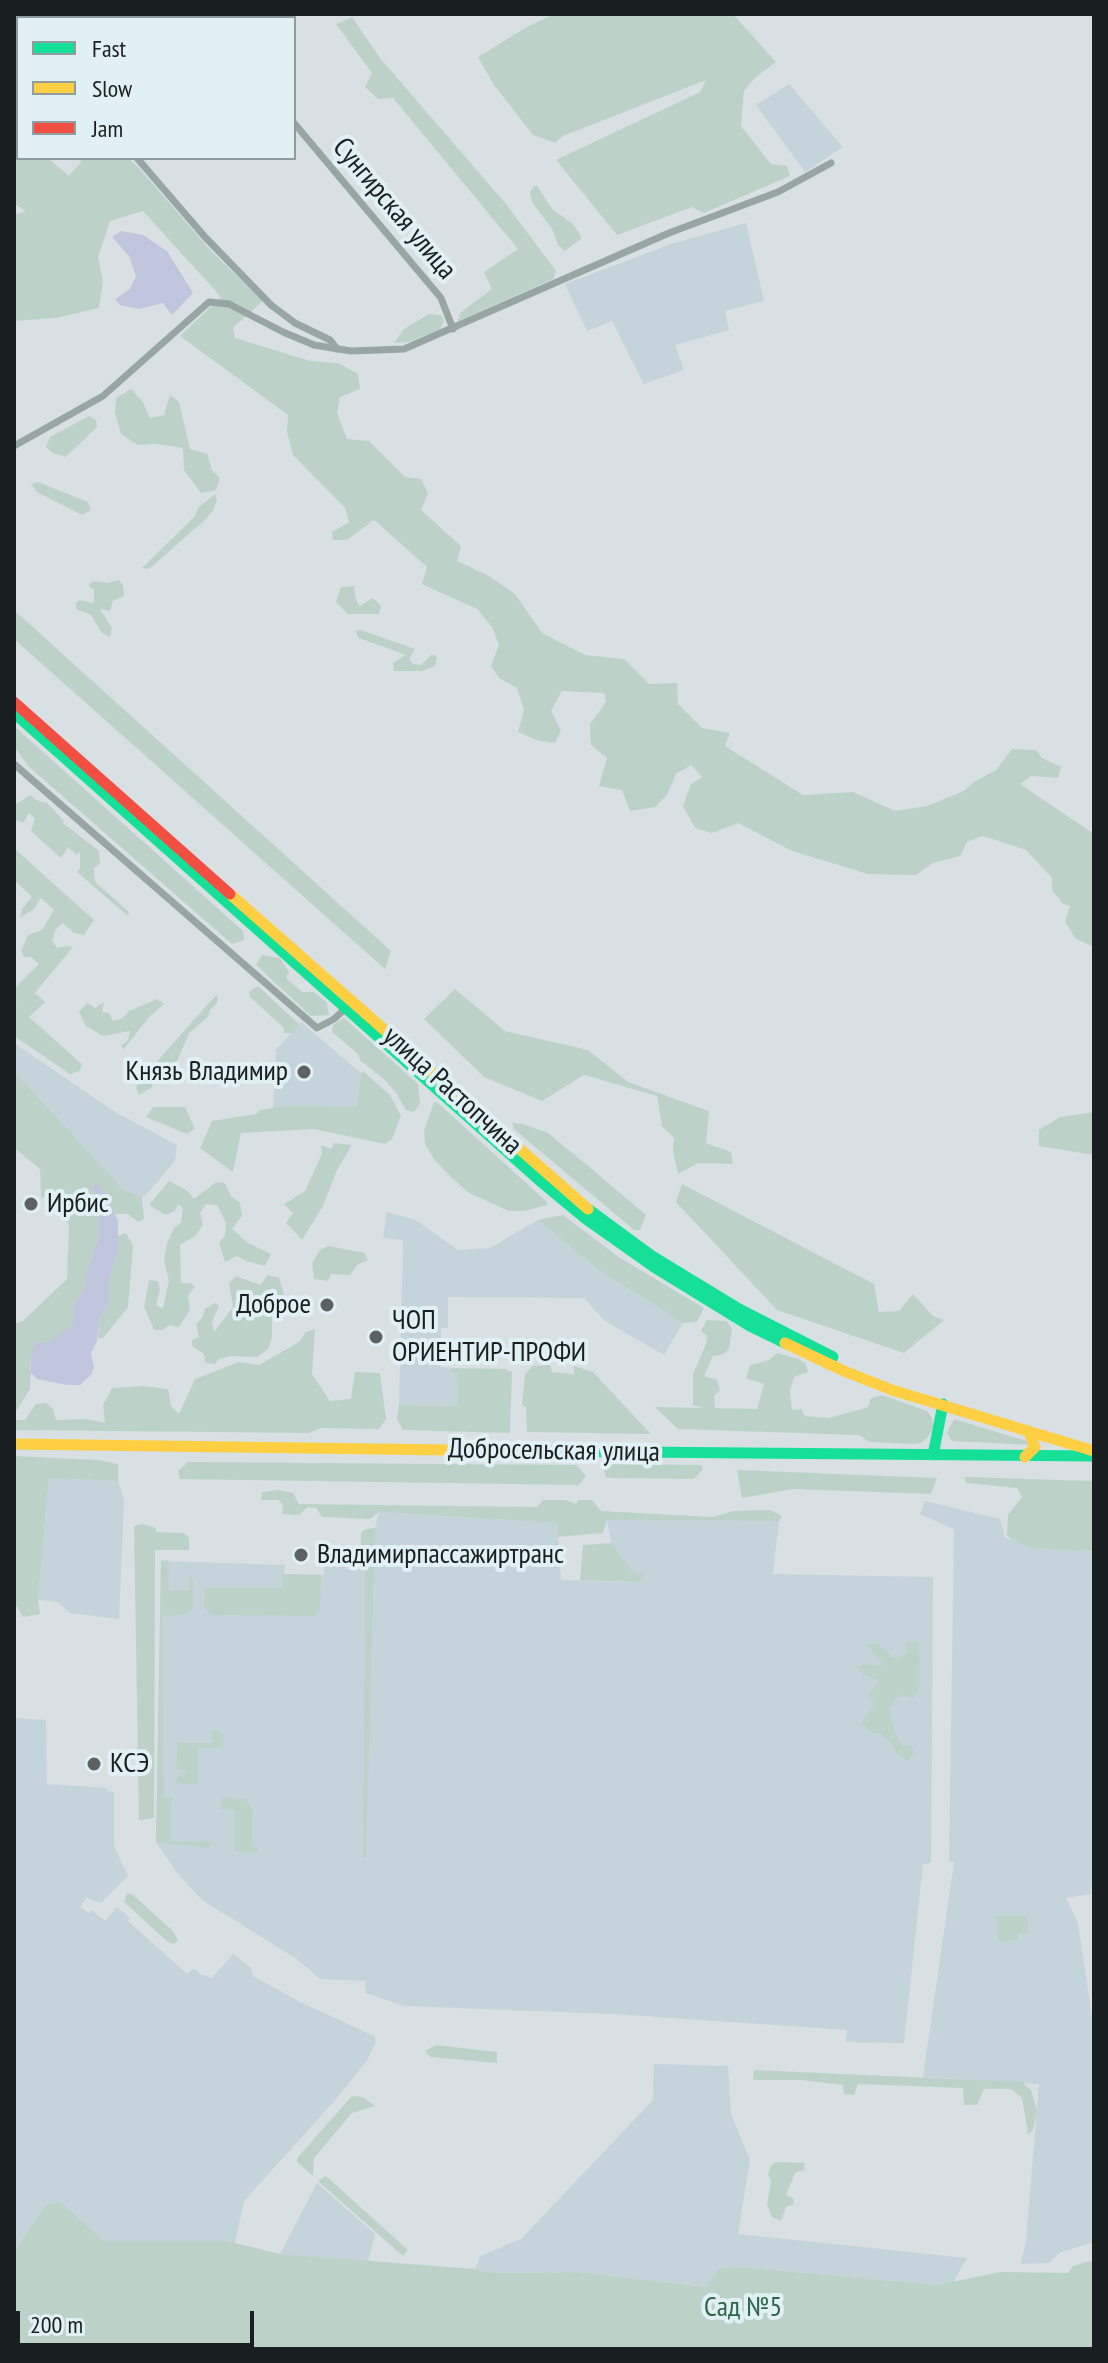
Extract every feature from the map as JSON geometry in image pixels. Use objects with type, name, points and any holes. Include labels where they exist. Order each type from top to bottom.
[{"type":"main road","name":"улица Растопчина","points":[[14,702],[591,1212],[652,1256],[775,1328],[943,1404]]},
{"type":"main road","name":"улица Растопчина","points":[[14,713],[540,1181],[586,1219],[654,1267],[750,1326],[810,1356],[892,1390],[1094,1454]]},
{"type":"main road","points":[[933,1455],[943,1404]]},
{"type":"main road","name":"улица Растопчина","points":[[1029,1432],[1094,1443]]},
{"type":"main road","points":[[1025,1457],[1035,1447],[1029,1432]]},
{"type":"main road","name":"Добросельская улица","points":[[14,1444],[1025,1457],[1094,1454]]},
{"type":"street","name":"Сунгирская улица","points":[[296,125],[441,298],[453,329]]},
{"type":"street","points":[[139,160],[205,237],[271,305],[295,323],[330,340],[337,349]]},
{"type":"street","points":[[14,446],[103,396],[209,302],[229,304],[304,341],[337,349],[404,349],[669,233],[778,192],[831,163]]},
{"type":"street","points":[[14,764],[317,1028],[345,1009]]},
{"type":"shaded area","points":[[789,84],[843,147],[805,172],[756,105]]},
{"type":"shaded area","points":[[746,223],[764,301],[725,311],[729,330],[675,345],[684,370],[644,384],[612,321],[587,331],[565,284],[671,244]]},
{"type":"shaded area","points":[[301,1022],[361,1073],[357,1107],[273,1108],[276,1050]]},
{"type":"shaded area","points":[[14,1043],[115,1112],[177,1145],[175,1161],[146,1195],[142,1197],[124,1190],[14,1071]]},
{"type":"shaded area","points":[[387,1212],[416,1220],[458,1250],[490,1248],[538,1220],[597,1269],[683,1323],[664,1355],[605,1321],[584,1298],[448,1297],[448,1328],[441,1328],[440,1367],[451,1368],[450,1373],[457,1374],[458,1406],[399,1405],[403,1240],[383,1238]]},
{"type":"shaded area","points":[[49,1478],[118,1481],[124,1499],[119,1619],[70,1613],[58,1602],[38,1600]]},
{"type":"shaded area","points":[[925,1501],[1000,1519],[1005,1538],[1094,1552],[1094,1845],[1091,1894],[1066,1898],[1078,1923],[1094,2030],[1094,2242],[1061,2252],[1048,2263],[1021,2264],[1026,2240],[1039,2084],[923,2077],[954,1862],[949,1861],[954,1529],[920,1514]]},
{"type":"shaded area","points":[[379,1512],[557,1523],[561,1580],[639,1582],[611,1543],[607,1520],[779,1521],[773,1574],[933,1577],[931,1863],[923,1864],[904,2043],[846,2042],[847,2030],[614,2014],[404,2006],[366,1993],[365,1981],[320,1979],[297,1959],[202,1900],[177,1873],[156,1842],[161,1561],[285,1565],[284,1574],[324,1575],[324,1545],[345,1545],[345,1569],[372,1569]]},
{"type":"shaded area","points":[[14,1718],[46,1720],[47,1784],[107,1788],[107,1791],[114,1792],[114,1846],[128,1876],[102,1902],[87,1897],[80,1907],[89,1913],[92,1910],[105,1921],[117,1907],[130,1918],[128,1921],[187,1974],[194,1968],[212,1978],[233,1954],[251,1968],[253,1976],[300,2002],[374,2036],[376,2042],[366,2062],[244,2201],[235,2243],[104,2241],[45,2206],[14,2251]]},
{"type":"shaded area","points":[[654,2064],[728,2066],[731,2114],[750,2160],[738,2234],[967,2258],[953,2283],[937,2285],[740,2267],[706,2287],[579,2272],[493,2273],[475,2269],[480,2256],[521,2239],[653,2100]]},
{"type":"shaded area","points":[[317,2183],[375,2234],[368,2261],[280,2254]]},
{"type":"green space","points":[[554,14],[733,14],[776,62],[744,91],[741,126],[771,164],[787,166],[790,176],[704,213],[692,207],[617,235],[556,160],[700,92],[706,80],[563,136],[555,143],[533,135],[494,85],[478,57]]},
{"type":"green space","points":[[352,17],[380,58],[506,204],[556,271],[553,279],[458,321],[460,313],[492,289],[484,272],[518,249],[393,98],[378,99],[365,87],[372,73],[336,24]]},
{"type":"green space","points":[[14,124],[16,160],[50,160],[69,176],[80,160],[130,160],[212,252],[263,301],[233,328],[235,338],[310,361],[338,363],[358,374],[360,389],[340,397],[337,413],[347,439],[369,441],[405,477],[421,479],[428,493],[421,510],[461,546],[457,561],[489,576],[515,594],[542,633],[585,655],[624,659],[649,684],[677,683],[678,704],[702,728],[730,733],[725,746],[803,795],[853,792],[895,811],[927,806],[964,791],[996,770],[1012,749],[1036,750],[1042,758],[1061,767],[1058,778],[1031,776],[1020,784],[1094,834],[1094,947],[1076,939],[1065,922],[1070,906],[1063,904],[1052,890],[1052,878],[1026,850],[983,836],[967,842],[960,856],[933,863],[916,875],[868,874],[792,851],[738,823],[712,833],[695,828],[683,806],[691,784],[702,777],[691,765],[676,774],[667,795],[655,807],[630,811],[622,790],[599,786],[607,758],[591,745],[590,724],[606,702],[604,693],[562,691],[551,711],[561,730],[555,743],[539,741],[518,732],[524,710],[517,688],[499,678],[491,666],[499,645],[492,627],[477,609],[422,584],[427,567],[374,520],[347,540],[333,540],[332,532],[349,522],[345,508],[293,455],[287,432],[288,415],[180,336],[221,297],[143,211],[110,221],[98,257],[103,282],[99,308],[56,318],[14,321],[14,215],[25,211],[14,203]]},
{"type":"green space","points":[[534,186],[553,210],[572,223],[580,234],[581,239],[565,251],[558,245],[552,229],[532,202],[530,193]]},
{"type":"green space","points":[[429,314],[441,315],[444,321],[440,329],[409,342],[394,343],[404,329]]},
{"type":"green space","points":[[131,389],[143,402],[150,418],[164,415],[170,395],[179,402],[190,449],[207,454],[212,470],[220,478],[216,490],[201,493],[184,470],[183,448],[138,445],[121,434],[115,413],[116,398]]},
{"type":"green space","points":[[89,416],[96,420],[97,427],[66,457],[46,447],[50,437]]},
{"type":"green space","points":[[38,482],[88,502],[91,510],[82,515],[37,492],[31,484]]},
{"type":"green space","points":[[215,494],[217,500],[206,519],[149,569],[142,568],[194,517],[199,507]]},
{"type":"green space","points":[[119,580],[124,596],[113,601],[110,611],[100,609],[112,628],[110,637],[102,633],[91,615],[76,609],[76,603],[80,600],[94,603],[94,590],[88,586],[93,581],[108,583]]},
{"type":"green space","points":[[354,586],[360,606],[373,598],[381,606],[379,614],[348,614],[336,602],[341,587]]},
{"type":"green space","points":[[14,610],[391,951],[385,969],[14,639]]},
{"type":"green space","points":[[361,630],[415,649],[409,659],[413,664],[421,665],[435,655],[435,666],[423,671],[394,671],[393,663],[406,655],[359,638],[355,631]]},
{"type":"green space","points":[[14,726],[243,931],[244,940],[232,944],[28,766],[14,746]]},
{"type":"green space","points":[[30,795],[47,803],[63,823],[99,851],[100,864],[94,868],[95,882],[129,912],[128,916],[77,872],[80,852],[77,855],[68,847],[61,858],[31,831],[35,818],[29,813],[23,823],[14,819],[14,805]]},
{"type":"green space","points":[[14,848],[94,920],[84,935],[74,933],[63,923],[56,929],[52,940],[57,948],[73,947],[35,993],[45,1002],[29,1017],[82,1064],[80,1071],[70,1074],[14,1036],[14,1005],[17,1001],[14,1001],[14,986],[39,964],[31,957],[24,957],[21,951],[28,935],[42,930],[54,910],[41,898],[34,909],[20,918],[22,909],[32,897],[14,880]]},
{"type":"green space","points":[[262,955],[280,958],[289,972],[286,978],[302,992],[314,992],[327,1003],[329,1015],[311,1016],[256,965]]},
{"type":"green space","points":[[258,986],[299,1024],[293,1033],[284,1033],[284,1028],[250,997],[249,992]]},
{"type":"green space","points":[[455,989],[505,1031],[588,1050],[628,1082],[709,1111],[706,1143],[731,1152],[733,1164],[698,1163],[678,1174],[673,1151],[674,1138],[662,1126],[657,1096],[584,1075],[542,1101],[484,1077],[424,1019]]},
{"type":"green space","points":[[218,996],[217,1003],[208,1017],[190,1032],[176,1063],[165,1065],[151,1088],[139,1095],[136,1088],[138,1083]]},
{"type":"green space","points":[[157,999],[164,1004],[149,1017],[124,1049],[121,1046],[128,1040],[130,1031],[103,1036],[86,1026],[79,1012],[87,1003],[95,1008],[104,1002],[102,1012],[109,1013],[113,1021]]},
{"type":"green space","points":[[344,1018],[418,1084],[420,1104],[414,1112],[406,1110],[385,1080],[332,1032],[333,1025]]},
{"type":"green space","points":[[14,1071],[124,1190],[142,1197],[144,1219],[138,1222],[128,1214],[114,1214],[106,1193],[93,1189],[99,1202],[99,1236],[87,1270],[85,1287],[72,1308],[72,1327],[47,1343],[39,1341],[31,1359],[30,1389],[15,1413],[14,1324],[23,1321],[67,1279],[69,1225],[56,1201],[41,1197],[40,1169],[14,1148]]},
{"type":"green space","points":[[363,1071],[390,1095],[401,1116],[392,1139],[385,1144],[314,1129],[241,1133],[233,1172],[200,1148],[212,1121],[282,1106],[357,1107]]},
{"type":"green space","points":[[434,1102],[547,1205],[509,1211],[469,1193],[451,1177],[425,1144],[424,1131]]},
{"type":"green space","points":[[153,1107],[185,1107],[195,1129],[187,1134],[146,1117]]},
{"type":"green space","points":[[1094,1112],[1094,1155],[1039,1146],[1039,1130],[1060,1117]]},
{"type":"green space","points":[[512,1123],[548,1133],[587,1165],[646,1215],[640,1230],[634,1230],[515,1130]]},
{"type":"green space","points":[[334,1143],[352,1145],[337,1170],[323,1206],[302,1240],[286,1223],[293,1213],[284,1204],[305,1191],[322,1154],[321,1145],[331,1149]]},
{"type":"green space","points":[[169,1181],[188,1191],[194,1199],[216,1182],[225,1183],[231,1196],[240,1203],[242,1216],[232,1229],[248,1243],[271,1254],[265,1266],[237,1256],[225,1262],[219,1243],[225,1235],[226,1223],[217,1205],[206,1204],[200,1213],[203,1225],[195,1236],[180,1245],[181,1283],[191,1283],[195,1287],[188,1296],[190,1310],[179,1327],[169,1325],[163,1330],[154,1330],[144,1307],[149,1280],[158,1281],[160,1289],[156,1306],[163,1308],[169,1281],[164,1260],[167,1243],[174,1228],[181,1223],[183,1208],[178,1204],[175,1211],[166,1215],[149,1205]]},
{"type":"green space","points":[[682,1184],[874,1284],[879,1312],[899,1311],[913,1294],[933,1316],[944,1320],[904,1353],[777,1310],[676,1202]]},
{"type":"green space","points":[[563,1215],[620,1258],[704,1308],[697,1322],[683,1323],[597,1269],[538,1220]]},
{"type":"green space","points":[[126,1233],[133,1246],[128,1307],[103,1338],[98,1338],[99,1320],[109,1303],[109,1279],[118,1253],[117,1236]]},
{"type":"green space","points":[[328,1246],[365,1253],[368,1260],[357,1265],[350,1275],[331,1274],[328,1281],[314,1279],[312,1263],[320,1250]]},
{"type":"green space","points":[[268,1275],[279,1278],[284,1294],[283,1307],[272,1314],[272,1338],[268,1349],[257,1357],[231,1356],[219,1359],[215,1364],[205,1363],[204,1354],[192,1346],[192,1340],[199,1337],[196,1324],[205,1309],[215,1303],[219,1306],[212,1322],[214,1332],[233,1307],[229,1283],[236,1276],[260,1285]]},
{"type":"green space","points":[[707,1320],[727,1321],[732,1329],[729,1349],[722,1355],[713,1356],[704,1376],[717,1380],[720,1390],[714,1396],[715,1408],[757,1409],[764,1384],[746,1378],[750,1365],[769,1360],[777,1353],[806,1364],[808,1372],[794,1377],[790,1391],[792,1410],[801,1409],[805,1416],[829,1418],[868,1407],[871,1398],[882,1395],[927,1411],[933,1426],[929,1436],[921,1443],[913,1444],[869,1442],[859,1435],[678,1429],[655,1407],[704,1408],[693,1405],[693,1374],[706,1344],[707,1336],[701,1331]]},
{"type":"green space","points":[[315,1329],[312,1374],[330,1401],[351,1399],[355,1372],[380,1373],[386,1419],[379,1429],[321,1428],[309,1433],[14,1430],[14,1420],[25,1420],[36,1404],[46,1403],[53,1409],[56,1420],[87,1419],[105,1423],[103,1405],[112,1388],[143,1386],[168,1389],[171,1406],[179,1414],[195,1379],[239,1362],[259,1365]]},
{"type":"green space","points":[[550,1365],[552,1372],[574,1374],[574,1366],[593,1372],[651,1434],[527,1432],[526,1407],[522,1405],[525,1375],[532,1366]]},
{"type":"green space","points":[[451,1368],[505,1369],[512,1372],[510,1433],[403,1430],[397,1419],[399,1405],[458,1406],[457,1374],[450,1373]]},
{"type":"green space","points":[[954,1419],[1033,1445],[952,1441],[947,1433]]},
{"type":"green space","points":[[14,1456],[98,1460],[118,1464],[118,1481],[49,1478],[38,1600],[40,1614],[23,1617],[14,1602]]},
{"type":"green space","points":[[188,1462],[576,1465],[586,1476],[579,1485],[180,1479],[178,1471]]},
{"type":"green space","points":[[602,1464],[701,1465],[703,1469],[694,1479],[610,1478],[606,1477]]},
{"type":"green space","points":[[737,1470],[937,1478],[931,1494],[793,1489],[742,1498]]},
{"type":"green space","points":[[964,1477],[1094,1481],[1094,1551],[1030,1548],[1007,1536],[1008,1515],[1022,1497],[1017,1488],[966,1483]]},
{"type":"green space","points":[[279,1490],[293,1493],[299,1504],[537,1507],[543,1500],[566,1500],[576,1504],[578,1500],[592,1500],[601,1511],[712,1517],[733,1511],[770,1510],[782,1516],[779,1521],[607,1520],[603,1533],[558,1537],[557,1523],[379,1512],[370,1519],[322,1517],[316,1508],[308,1507],[299,1515],[282,1514],[283,1506],[279,1500],[261,1500],[262,1492]]},
{"type":"green space","points":[[143,1524],[156,1528],[156,1532],[184,1533],[189,1537],[189,1550],[155,1550],[154,1818],[139,1820],[134,1526]]},
{"type":"green space","points":[[375,1528],[366,1857],[363,1857],[365,1573],[360,1569],[361,1533]]},
{"type":"green space","points":[[611,1543],[634,1573],[645,1573],[639,1582],[580,1580],[583,1545]]},
{"type":"green space","points":[[168,1560],[169,1590],[189,1590],[190,1577],[193,1579],[193,1609],[182,1615],[162,1616],[164,1797],[174,1798],[171,1802],[171,1841],[210,1842],[210,1848],[156,1842],[161,1561]]},
{"type":"green space","points":[[283,1574],[321,1575],[318,1613],[314,1616],[213,1615],[204,1607],[205,1588],[283,1588]]},
{"type":"green space","points":[[906,1642],[919,1642],[920,1686],[914,1698],[903,1695],[895,1698],[889,1708],[895,1733],[902,1746],[911,1745],[914,1754],[907,1760],[897,1754],[880,1733],[873,1733],[861,1723],[874,1705],[869,1694],[879,1681],[861,1673],[857,1667],[865,1664],[884,1666],[868,1645],[876,1643],[893,1658],[907,1654]]},
{"type":"green space","points":[[178,1729],[179,1743],[212,1743],[212,1729],[224,1734],[223,1748],[198,1748],[198,1785],[176,1783],[178,1776],[186,1775],[186,1771],[176,1769]]},
{"type":"green space","points":[[221,1798],[246,1799],[255,1814],[252,1814],[252,1847],[258,1848],[258,1853],[235,1851],[235,1810],[221,1809]]},
{"type":"green space","points":[[127,1893],[173,1931],[178,1940],[174,1944],[124,1902]]},
{"type":"green space","points":[[997,1916],[1026,1916],[1028,1934],[1017,1933],[1018,1940],[999,1942]]},
{"type":"green space","points":[[436,2045],[497,2052],[497,2063],[430,2057],[425,2051]]},
{"type":"green space","points":[[754,2070],[1022,2082],[1031,2090],[1037,2111],[1033,2130],[1028,2134],[1022,2098],[1011,2089],[984,2089],[977,2105],[964,2105],[963,2088],[858,2084],[854,2095],[844,2094],[843,2085],[801,2080],[753,2080]]},
{"type":"green space","points":[[352,2096],[363,2097],[375,2106],[352,2113],[314,2158],[313,2176],[297,2162],[298,2157]]},
{"type":"green space","points":[[776,2162],[805,2163],[804,2170],[795,2173],[786,2195],[793,2198],[794,2204],[786,2207],[781,2221],[772,2217],[767,2205],[771,2181],[768,2175]]},
{"type":"green space","points":[[326,2176],[408,2250],[403,2256],[318,2181]]},
{"type":"green space","name":"Сад №5","points":[[60,2202],[104,2241],[219,2241],[280,2254],[493,2273],[579,2272],[706,2287],[719,2269],[740,2267],[937,2285],[1000,2272],[1068,2273],[1073,2266],[1094,2260],[1094,2349],[14,2349],[14,2251],[45,2206]]},
{"type":"water","points":[[121,231],[143,235],[167,251],[193,293],[172,315],[163,303],[139,309],[120,305],[115,299],[130,289],[136,276],[129,256],[112,237]]},
{"type":"water","points":[[96,1182],[106,1193],[118,1221],[118,1253],[109,1279],[109,1303],[99,1320],[97,1341],[91,1353],[94,1368],[80,1385],[37,1379],[31,1373],[34,1345],[39,1341],[47,1343],[72,1326],[72,1308],[85,1287],[87,1270],[99,1236],[99,1202],[93,1189]]},
{"type":"traffic: fast","points":[[14,713],[586,1219],[654,1267],[750,1326],[785,1343]]},
{"type":"traffic: fast","points":[[588,1209],[652,1256],[739,1309],[833,1357]]},
{"type":"traffic: fast","points":[[933,1455],[943,1404]]},
{"type":"traffic: fast","points":[[520,1451],[1094,1456]]},
{"type":"traffic: slow","points":[[230,894],[588,1209]]},
{"type":"traffic: slow","points":[[785,1343],[892,1390],[1094,1451]]},
{"type":"traffic: slow","points":[[1025,1457],[1035,1447],[1029,1432]]},
{"type":"traffic: slow","points":[[14,1444],[520,1451]]},
{"type":"traffic: jam","points":[[14,702],[230,894]]},
{"type":"place","name":"Князь Владимир","points":[[304,1072]]},
{"type":"place","name":"Ирбис","points":[[31,1204]]},
{"type":"place","name":"Доброе","points":[[327,1305]]},
{"type":"place","name":"ЧОП ОРИЕНТИР-ПРОФИ","points":[[376,1337]]},
{"type":"place","name":"Владимирпассажиртранс","points":[[301,1555]]},
{"type":"place","name":"КСЭ","points":[[94,1764]]}]
